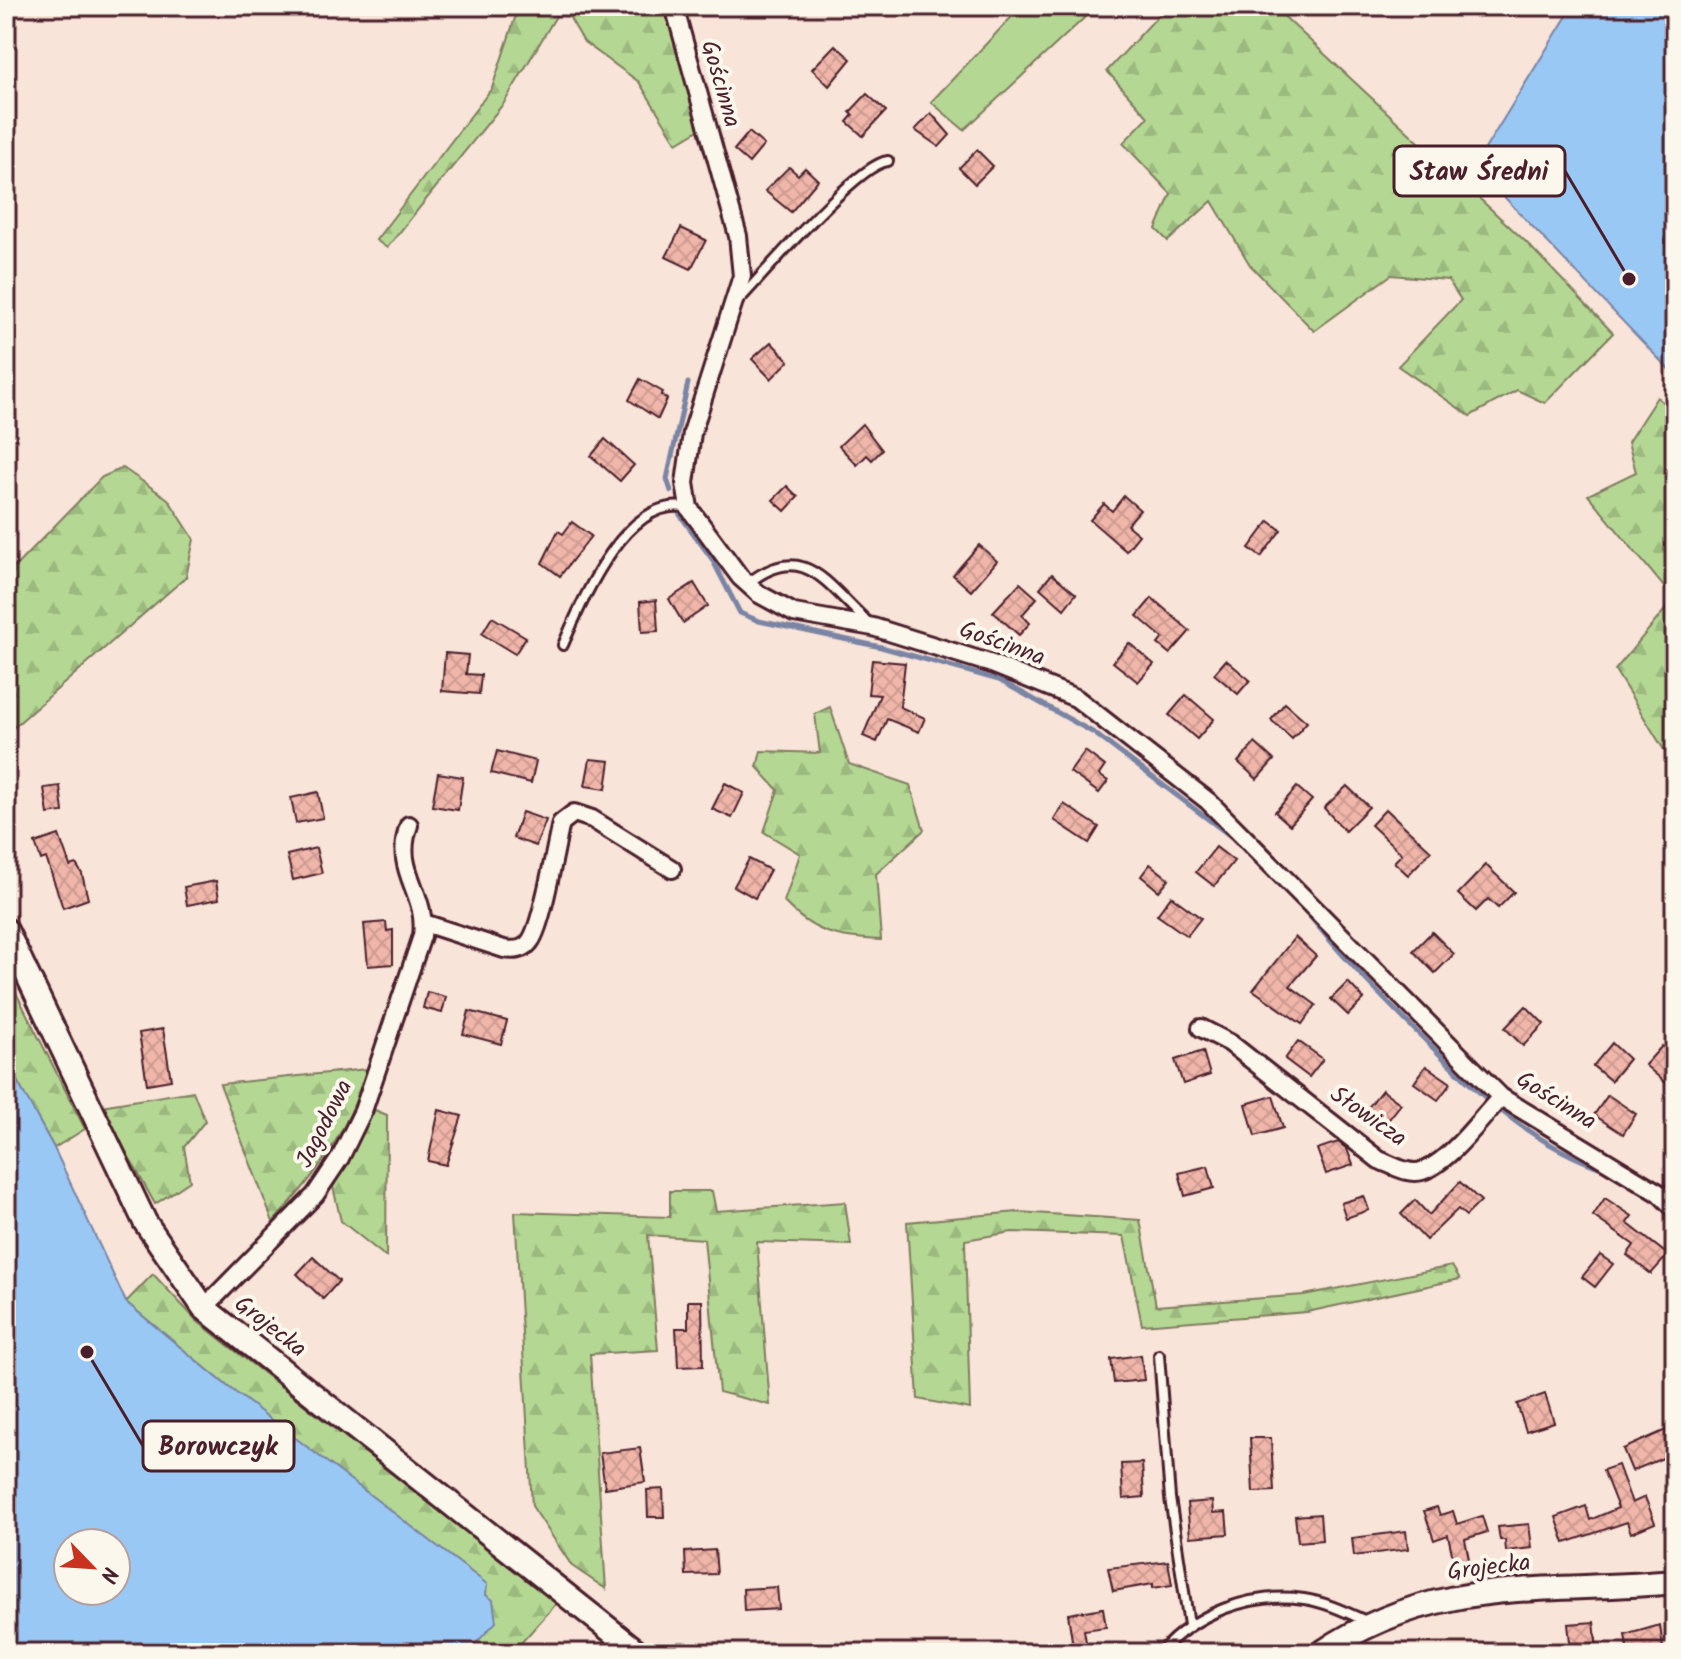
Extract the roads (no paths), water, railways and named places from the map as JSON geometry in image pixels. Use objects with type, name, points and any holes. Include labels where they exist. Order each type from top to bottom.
[{"type":"street","name":"Gościnna","points":[[674,6],[741,250],[742,276],[689,449],[685,483],[689,508],[747,584],[771,601],[804,616],[873,627],[992,664],[1076,698],[1208,801],[1501,1097],[1659,1193],[1675,1209]]},
{"type":"street","points":[[424,923],[504,949],[518,950],[526,946],[536,926],[561,823],[574,813],[592,819],[672,869]]},
{"type":"street","name":"Jagodowa","points":[[204,1308],[315,1195],[340,1158],[363,1111],[418,952],[424,923],[420,901],[403,861],[409,825]]},
{"type":"street","name":"Grojecka","points":[[6,930],[145,1222],[204,1308],[639,1653]]},
{"type":"street","name":"Słowicza","points":[[1201,1028],[1230,1043],[1379,1160],[1401,1170],[1421,1171],[1445,1157],[1501,1097]]},
{"type":"street","name":"Grojecka","points":[[1329,1651],[1373,1624],[1412,1608],[1477,1592],[1675,1582]]},
{"type":"lane","points":[[733,306],[851,183],[874,166],[888,161]]},
{"type":"lane","points":[[563,645],[586,593],[637,522],[661,507],[689,508]]},
{"type":"lane","points":[[747,584],[777,566],[798,565],[814,573],[873,627]]},
{"type":"lane","points":[[1159,1355],[1170,1498],[1189,1625]]},
{"type":"lane","points":[[1160,1653],[1189,1625],[1212,1612],[1288,1599],[1322,1604],[1373,1624]]},
{"type":"water","points":[[1573,6],[1675,6],[1675,376],[1490,182],[1485,149]]},
{"type":"water","points":[[6,1061],[54,1148],[126,1302],[226,1385],[487,1584],[486,1595],[493,1600],[496,1622],[467,1653],[6,1653]]},
{"type":"waterway","points":[[671,491],[667,479],[688,383]]},
{"type":"waterway","points":[[678,512],[712,559],[740,613],[759,621],[881,647],[999,680],[1094,733],[1241,844]]},
{"type":"waterway","points":[[1301,905],[1369,983],[1478,1091],[1550,1144],[1607,1170]]},
{"type":"place","name":"Staw Średni","points":[[1629,279]]},
{"type":"place","name":"Borowczyk","points":[[87,1352]]}]
